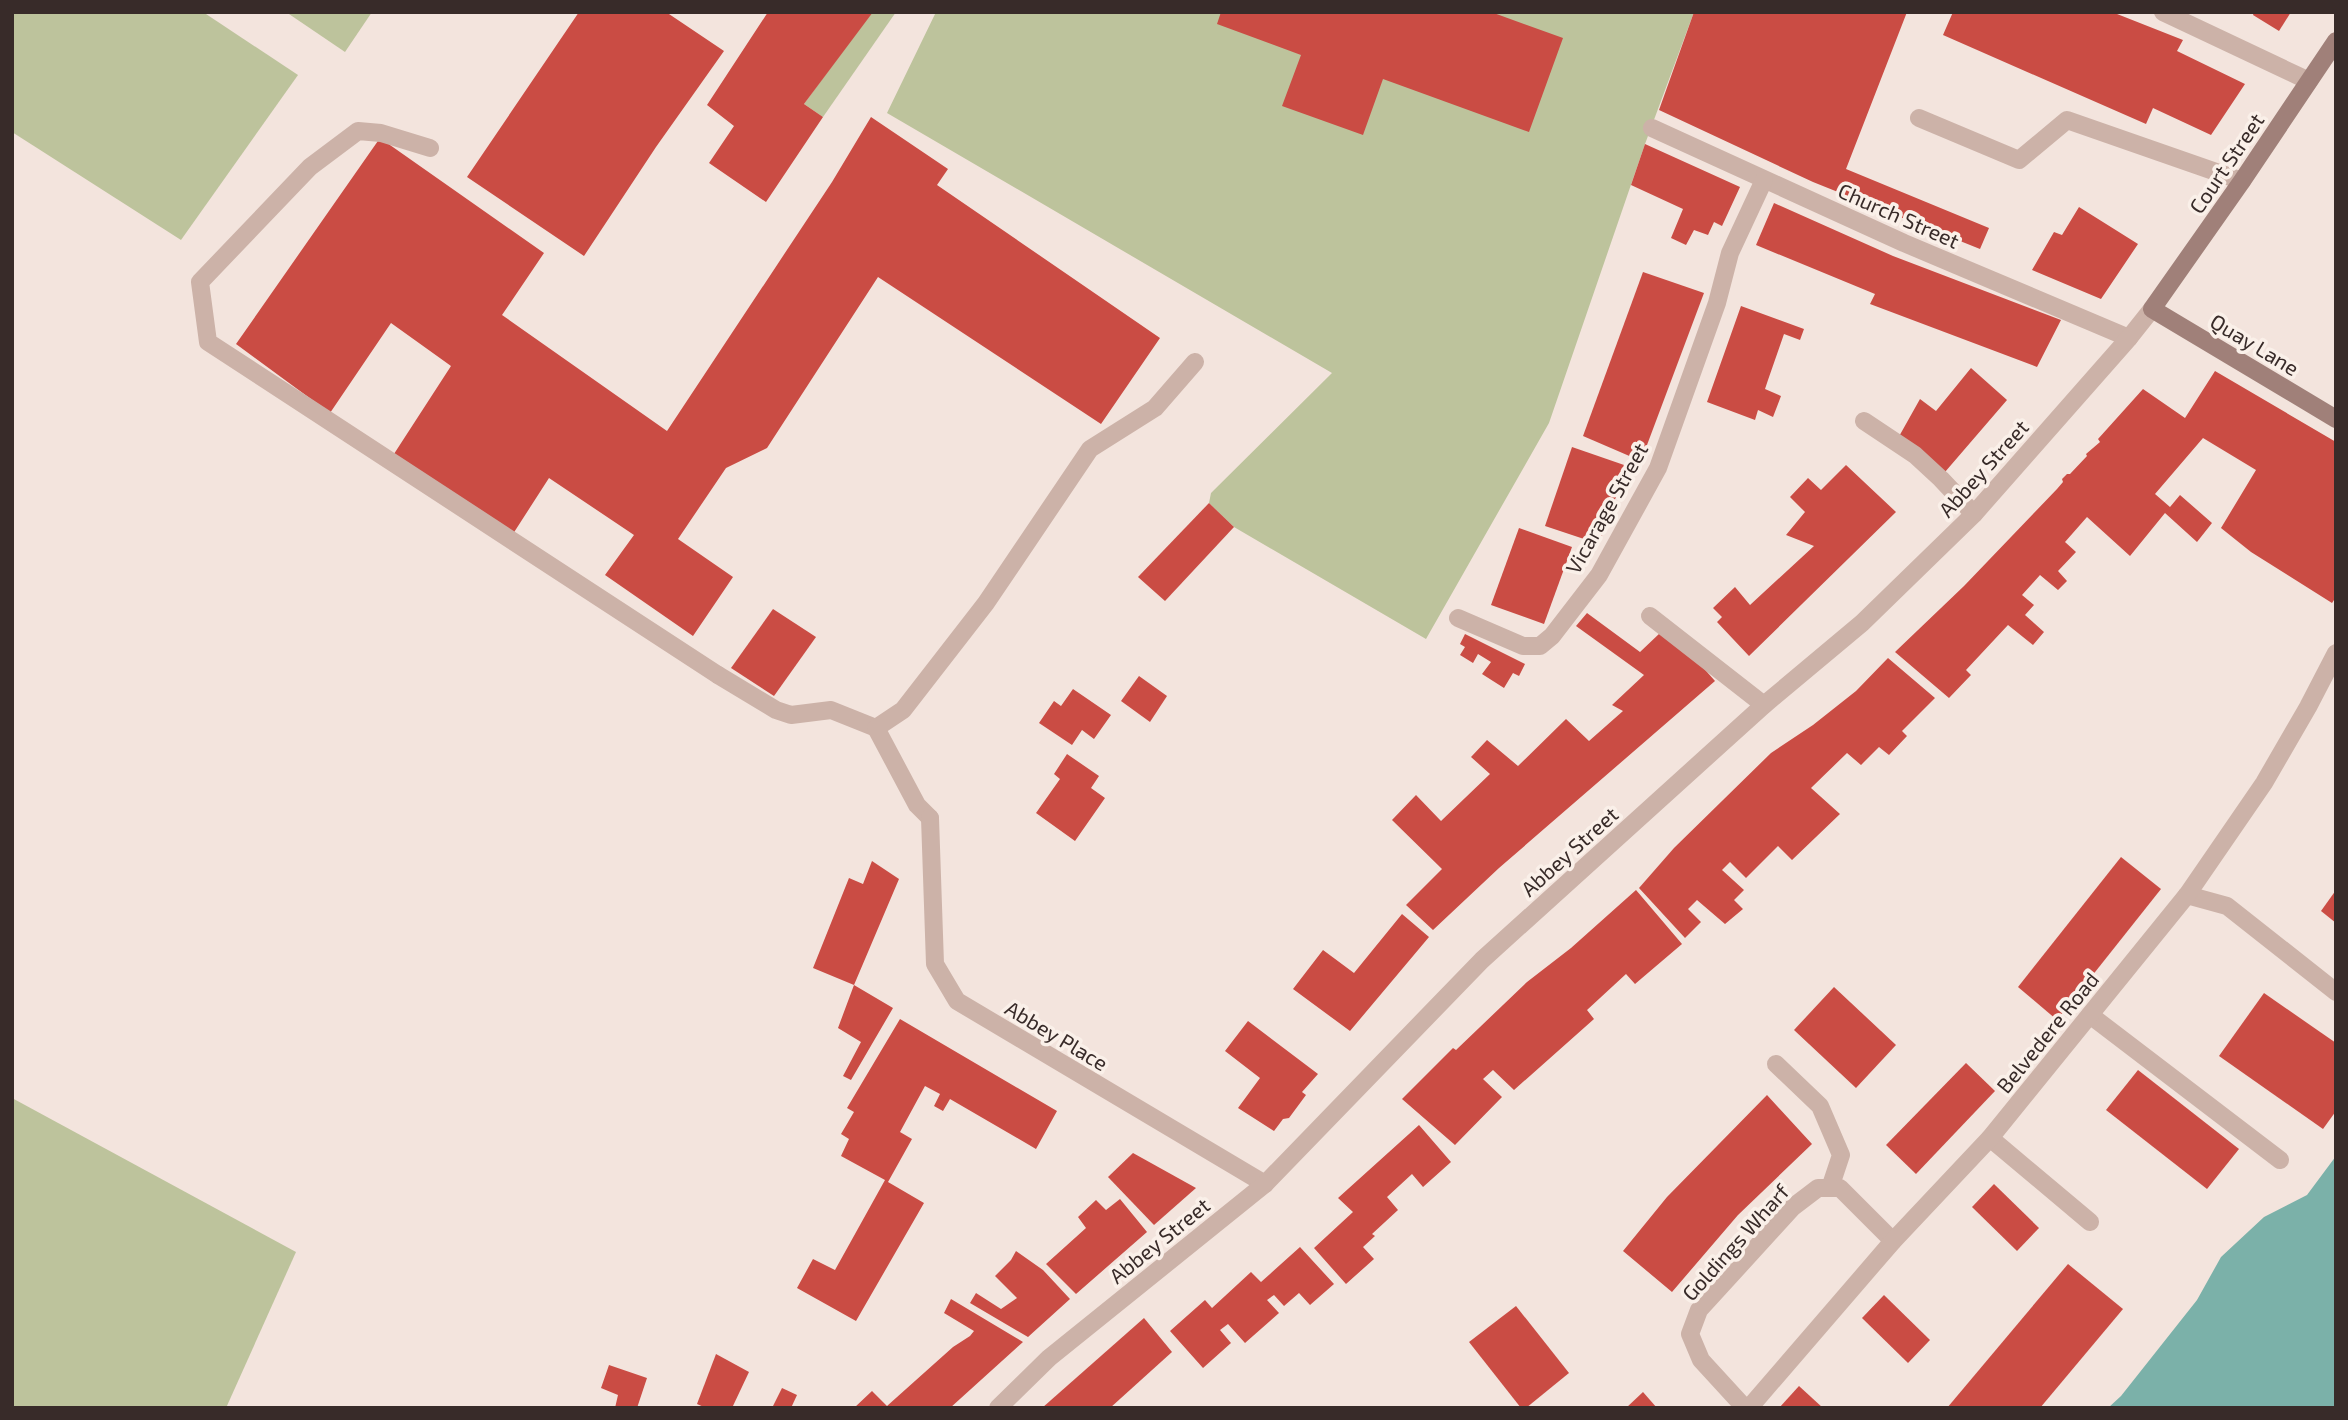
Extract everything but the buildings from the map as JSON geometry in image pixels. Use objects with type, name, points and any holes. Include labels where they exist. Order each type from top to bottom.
[{"type":"main road","name":"Court Street","points":[[2152,309],[2336,41]]},
{"type":"main road","name":"Quay Lane","points":[[2152,309],[2336,419]]},
{"type":"street","points":[[2163,12],[2309,80]]},
{"type":"street","points":[[1919,118],[2019,160],[2067,120],[2242,181]]},
{"type":"street","name":"Church Street","points":[[1652,128],[1904,243],[2129,338]]},
{"type":"street","points":[[430,148],[381,133],[358,131],[310,167],[200,282],[208,342],[718,675],[776,710],[791,715],[831,710],[876,728],[903,710],[986,603],[1090,449],[1155,408],[1195,362]]},
{"type":"street","name":"Vicarage Street","points":[[1458,618],[1524,646],[1540,646],[1552,636],[1599,575],[1658,468],[1717,303],[1730,253],[1765,180]]},
{"type":"street","name":"Abbey Street","points":[[998,1408],[1049,1358],[1265,1184],[1482,960],[1764,705],[1862,623],[1974,514],[2152,309]]},
{"type":"street","points":[[1864,421],[1915,455],[1974,514]]},
{"type":"street","points":[[1650,616],[1764,705]]},
{"type":"street","name":"Belvedere Road","points":[[1747,1408],[1893,1241],[1990,1138],[2187,895],[2264,783],[2336,653]]},
{"type":"street","name":"Abbey Place","points":[[876,728],[917,806],[930,818],[929,855],[935,964],[957,1002],[1265,1184]]},
{"type":"street","points":[[2187,895],[2227,906],[2336,992]]},
{"type":"street","points":[[2090,1015],[2280,1160]]},
{"type":"street","points":[[1776,1065],[1820,1106],[1831,1130],[1841,1155],[1830,1188],[1840,1188],[1893,1241]]},
{"type":"street","points":[[1990,1138],[2090,1222]]},
{"type":"street","name":"Goldings Wharf","points":[[1747,1408],[1701,1360],[1690,1334],[1699,1310],[1793,1206],[1818,1188],[1830,1188]]},
{"type":"green space","points":[[12,12],[203,12],[298,75],[181,240],[12,132]]},
{"type":"green space","points":[[286,12],[372,12],[345,52]]},
{"type":"green space","points":[[871,12],[896,12],[823,117],[804,104]]},
{"type":"green space","points":[[936,12],[1694,12],[1645,144],[1549,423],[1426,639],[1234,527],[1209,503],[1211,493],[1332,373],[887,113]]},
{"type":"green space","points":[[12,1098],[296,1252],[226,1408],[12,1408]]},
{"type":"water","points":[[2336,1156],[2336,1408],[2108,1408],[2121,1396],[2197,1300],[2221,1257],[2264,1217],[2307,1195]]}]
